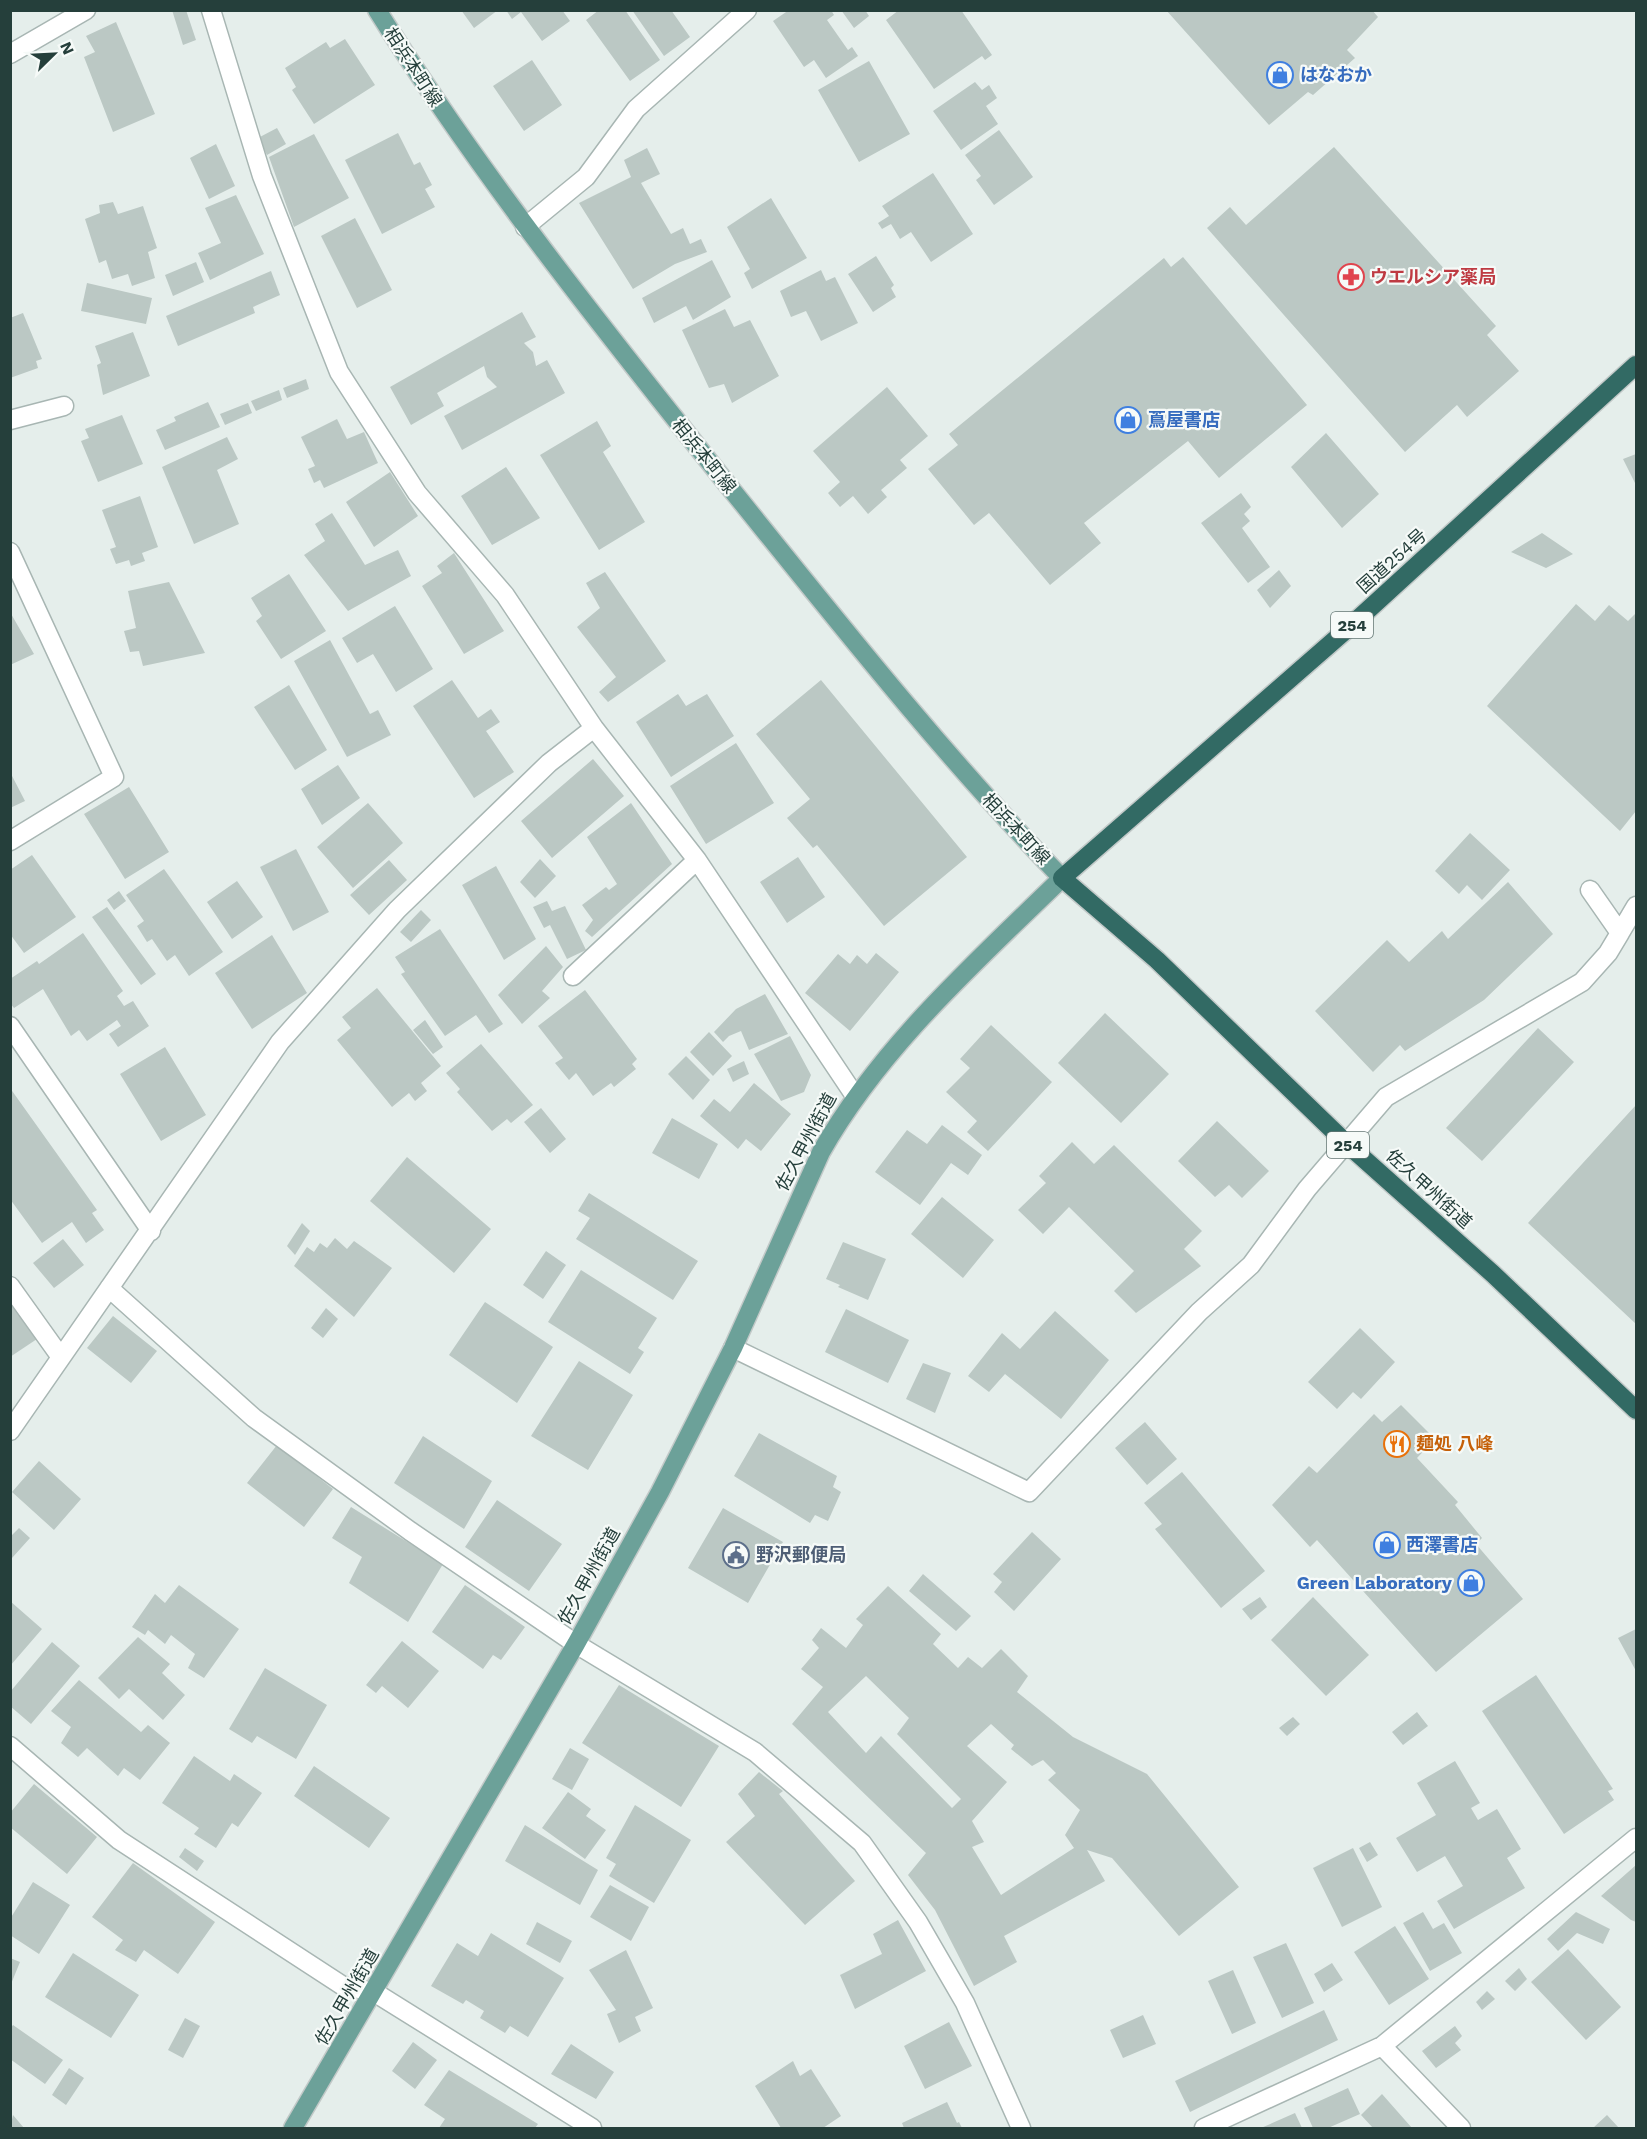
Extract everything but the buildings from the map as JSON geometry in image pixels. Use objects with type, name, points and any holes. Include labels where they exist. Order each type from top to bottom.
[{"type":"highway","name":"国道254号","points":[[1062,878],[1363,615],[1636,365]]},
{"type":"highway","name":"佐久甲州街道","points":[[1062,878],[1157,960],[1346,1143],[1493,1274],[1636,1410]]},
{"type":"main road","name":"相浜本町線","points":[[378,11],[452,127],[525,227],[769,537],[936,741],[1062,878]]},
{"type":"main road","name":"佐久甲州街道","points":[[293,2128],[576,1644],[660,1492],[733,1348],[821,1152],[855,1095],[948,989],[1062,878]]},
{"type":"street","points":[[10,54],[86,10]]},
{"type":"street","points":[[211,10],[262,176],[339,372],[417,493],[505,595],[594,728],[697,860],[855,1095]]},
{"type":"street","points":[[525,227],[585,177],[636,109],[747,10]]},
{"type":"street","points":[[10,420],[64,406]]},
{"type":"street","points":[[10,552],[114,777],[10,841]]},
{"type":"street","points":[[10,1431],[60,1356],[151,1231],[288,1033],[397,910],[549,763],[594,728]]},
{"type":"street","points":[[573,976],[697,860]]},
{"type":"street","points":[[1590,890],[1620,933]]},
{"type":"street","points":[[733,1348],[1029,1492],[1199,1312],[1251,1265],[1346,1143],[1386,1097],[1582,982],[1608,953],[1636,906]]},
{"type":"street","points":[[10,1026],[151,1231]]},
{"type":"street","points":[[10,1286],[60,1356]]},
{"type":"street","points":[[109,1288],[254,1418],[410,1531],[576,1644],[755,1752],[862,1843],[918,1922],[965,2003],[1021,2128]]},
{"type":"street","points":[[10,1746],[119,1840],[343,1986],[374,1992],[592,2128]]},
{"type":"street","points":[[1204,2128],[1382,2046],[1636,1838]]},
{"type":"street","points":[[1382,2046],[1461,2128]]},
{"type":"place","name":"はなおか","points":[[1280,75]]},
{"type":"place","name":"ウエルシア薬局","points":[[1351,277]]},
{"type":"place","name":"蔦屋書店","points":[[1128,420]]},
{"type":"place","name":"麺処 八峰","points":[[1397,1444]]},
{"type":"place","name":"西澤書店","points":[[1387,1545]]},
{"type":"place","name":"野沢郵便局","points":[[736,1555]]},
{"type":"place","name":"Green Laboratory","points":[[1471,1583]]}]
